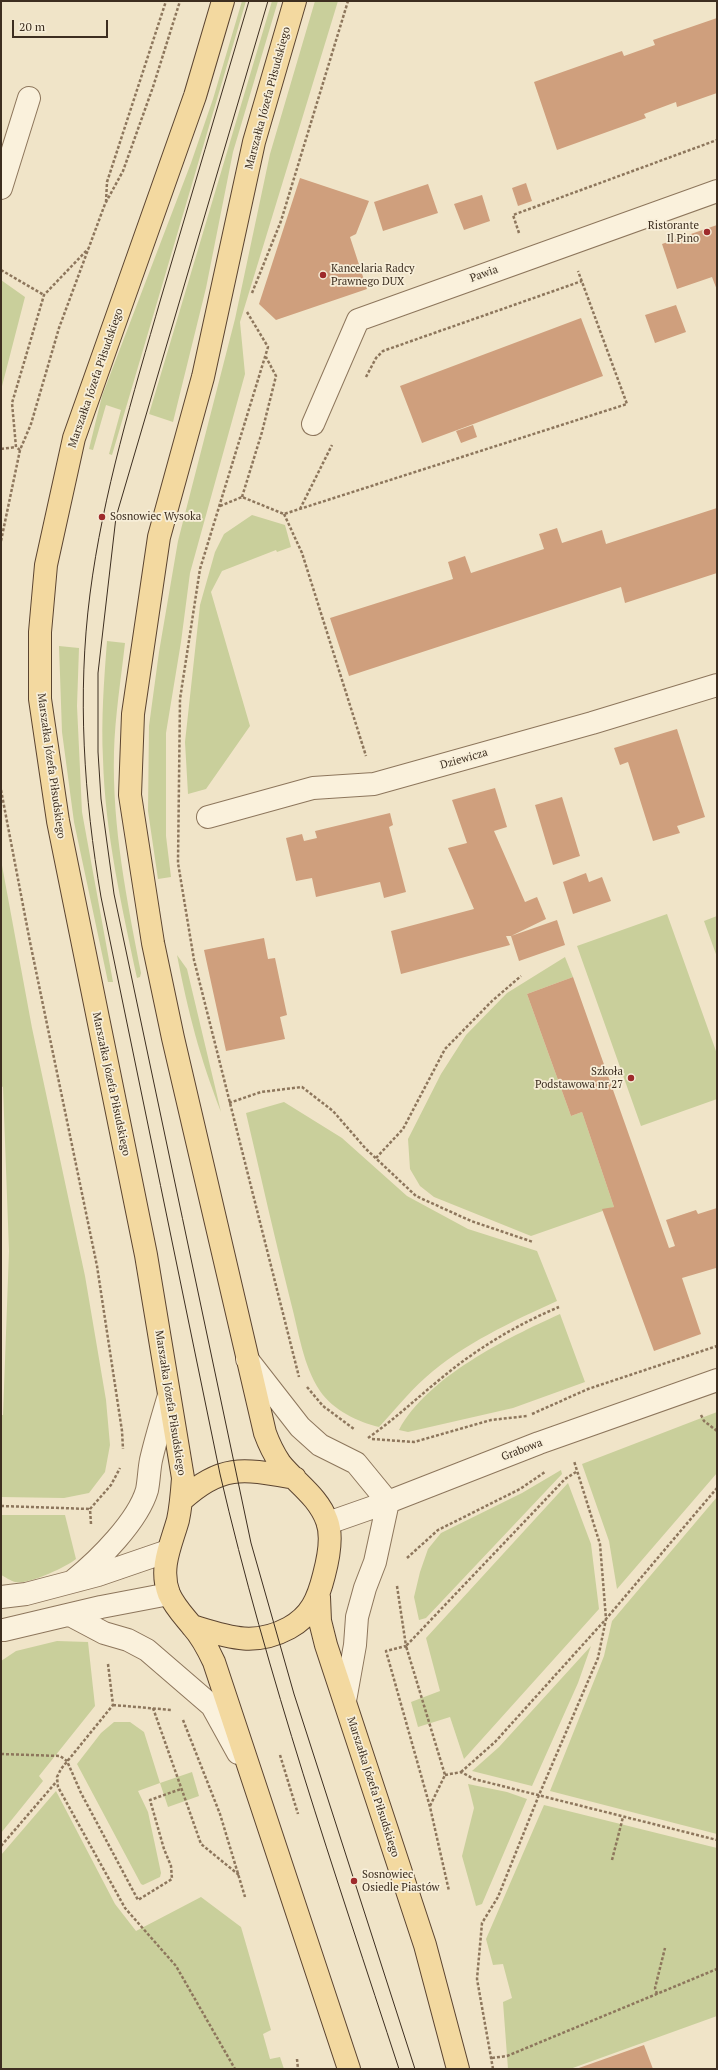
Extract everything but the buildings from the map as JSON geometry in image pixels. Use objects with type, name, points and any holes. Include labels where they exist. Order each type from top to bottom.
[{"type":"main road","name":"Marszałka Józefa Piłsudskiego","points":[[192,1626],[178,1612],[169,1594],[164,1574],[168,1552],[182,1500],[183,1478],[146,1255],[58,821],[40,698],[40,632],[46,565],[74,438],[195,96],[223,1]]},
{"type":"main road","name":"Marszałka Józefa Piłsudskiego","points":[[295,1],[254,142],[203,377],[159,537],[133,714],[130,796],[153,943],[174,1046],[265,1433],[269,1446],[280,1463],[308,1490],[320,1506],[328,1523]]},
{"type":"main road","points":[[182,1500],[207,1480],[234,1470],[254,1471],[295,1478]]},
{"type":"main road","points":[[192,1626],[238,1638],[263,1639],[276,1635],[297,1624],[309,1613],[319,1596],[327,1562],[328,1523]]},
{"type":"main road","name":"Marszałka Józefa Piłsudskiego","points":[[319,1596],[320,1621],[326,1646],[425,1945],[458,2069]]},
{"type":"main road","points":[[192,1626],[206,1644],[214,1662],[349,2069]]},
{"type":"street","points":[[1,188],[29,98]]},
{"type":"street","name":"Pawia","points":[[314,424],[358,320],[717,191]]},
{"type":"street","name":"Dziewicza","points":[[208,817],[313,788],[374,784],[592,723],[717,685]]},
{"type":"street","points":[[247,1359],[300,1427],[320,1444],[356,1462],[388,1502],[375,1562],[365,1588],[357,1617],[355,1645],[345,1701]]},
{"type":"street","name":"Grabowa","points":[[328,1523],[388,1502],[539,1443],[717,1380]]},
{"type":"street","points":[[74,1580],[96,1562],[112,1544],[132,1518],[147,1491],[151,1460],[169,1395]]},
{"type":"street","points":[[1,1597],[26,1594],[98,1574],[168,1552]]},
{"type":"street","points":[[1,1630],[169,1594]]},
{"type":"street","points":[[70,1615],[104,1633],[128,1640],[147,1650],[212,1706],[253,1778]]},
{"type":"path","points":[[106,204],[107,182],[166,1]]},
{"type":"path","points":[[1,541],[20,450],[30,424],[59,328],[106,204],[123,171],[153,87],[180,1]]},
{"type":"path","points":[[251,295],[281,221],[348,1]]},
{"type":"path","points":[[520,234],[513,214],[717,140]]},
{"type":"path","points":[[220,507],[242,497],[284,514],[627,404],[568,244]]},
{"type":"path","points":[[16,447],[12,403],[44,295],[90,247]]},
{"type":"path","points":[[1,270],[44,295]]},
{"type":"path","points":[[365,378],[376,358],[383,351],[582,281]]},
{"type":"path","points":[[245,310],[268,347],[200,569],[180,699],[178,863],[194,960],[298,1377],[323,1406],[355,1429]]},
{"type":"path","points":[[242,497],[262,432],[276,376],[265,356]]},
{"type":"path","points":[[300,509],[334,440]]},
{"type":"path","points":[[1,449],[16,447],[20,450]]},
{"type":"path","points":[[284,514],[302,553],[374,784]]},
{"type":"path","points":[[1,790],[24,913],[97,1266],[122,1430],[123,1455]]},
{"type":"path","points":[[376,1158],[403,1129],[445,1049],[492,1001],[522,976]]},
{"type":"path","points":[[229,1103],[262,1092],[302,1087],[333,1111],[376,1158],[416,1196],[472,1221],[533,1242]]},
{"type":"path","points":[[367,1439],[391,1422],[444,1375],[483,1348],[531,1320],[559,1307]]},
{"type":"path","points":[[367,1439],[414,1442],[491,1420],[526,1416],[588,1389],[717,1346]]},
{"type":"path","points":[[698,1410],[704,1421],[717,1431]]},
{"type":"path","points":[[361,1434],[367,1439],[370,1446]]},
{"type":"path","points":[[493,2069],[477,1979],[482,1923],[498,1897],[539,1795],[598,1658],[606,1619],[600,1544],[576,1472],[573,1454]]},
{"type":"path","points":[[1,1506],[90,1508],[111,1485],[116,1477],[121,1461]]},
{"type":"path","points":[[404,1564],[407,1558],[438,1530],[520,1489],[546,1472]]},
{"type":"path","points":[[449,1891],[430,1807],[386,1651],[406,1646],[565,1479],[576,1472]]},
{"type":"path","points":[[446,1775],[461,1772],[495,1742],[606,1619],[717,1488]]},
{"type":"path","points":[[405,1551],[407,1558]]},
{"type":"path","points":[[396,1584],[406,1646],[446,1775],[430,1807]]},
{"type":"path","points":[[1,1846],[57,1781],[59,1772],[67,1761],[113,1705],[173,1710]]},
{"type":"path","points":[[154,1708],[201,1844],[239,1876]]},
{"type":"path","points":[[183,1718],[220,1814],[245,1897]]},
{"type":"path","points":[[1,1754],[60,1756],[67,1761],[81,1793],[138,1900],[172,1879],[171,1866],[164,1849],[150,1800],[181,1789]]},
{"type":"path","points":[[280,1755],[298,1814]]},
{"type":"path","points":[[461,1772],[474,1778],[717,1840]]},
{"type":"path","points":[[57,1781],[62,1794],[125,1908],[132,1919],[158,1944],[176,1966],[235,2069]]},
{"type":"path","points":[[612,1860],[623,1816]]},
{"type":"path","points":[[657,1994],[655,1988],[665,1948]]},
{"type":"path","points":[[492,2058],[507,2056],[717,1969]]},
{"type":"path","points":[[297,2059],[298,2069]]},
{"type":"green space","points":[[242,1],[246,1],[112,455],[109,454],[121,410],[106,405],[93,450],[89,449],[102,396],[191,163],[213,99]]},
{"type":"green space","points":[[272,1],[278,1],[233,152],[206,288],[173,422],[149,414]]},
{"type":"green space","points":[[315,1],[338,1],[240,322],[245,374],[190,573],[181,642],[166,733],[166,836],[171,877],[158,879],[148,811],[149,726],[159,652],[178,541],[235,319],[270,154]]},
{"type":"green space","points":[[1,280],[25,297],[1,390]]},
{"type":"green space","points":[[252,515],[285,525],[291,547],[277,552],[276,550],[222,571],[211,592],[250,726],[206,789],[188,794],[185,742],[200,605],[215,552],[224,534]]},
{"type":"green space","points":[[107,641],[125,643],[118,698],[114,752],[115,808],[122,863],[141,973],[140,977],[137,978],[115,870],[104,787],[102,744]]},
{"type":"green space","points":[[59,646],[79,648],[77,706],[82,812],[113,982],[108,982],[74,822],[62,732]]},
{"type":"green space","points":[[1,860],[32,1028],[85,1276],[106,1400],[110,1445],[105,1472],[89,1493],[64,1498],[1,1497],[1,1415],[3,1415],[9,1251],[3,1087],[1,1086]]},
{"type":"green space","points":[[667,914],[717,1054],[717,1099],[641,1126],[577,946]]},
{"type":"green space","points":[[717,916],[717,957],[704,921]]},
{"type":"green space","points":[[177,955],[187,969],[221,1112],[195,1035]]},
{"type":"green space","points":[[565,957],[573,977],[527,994],[571,1116],[582,1112],[614,1207],[531,1236],[434,1197],[420,1186],[410,1169],[408,1139],[441,1074],[466,1035],[507,993]]},
{"type":"green space","points":[[284,1102],[342,1138],[407,1196],[468,1229],[537,1251],[557,1301],[471,1344],[455,1355],[425,1378],[379,1427],[363,1422],[346,1414],[325,1398],[314,1381],[305,1360],[246,1113]]},
{"type":"green space","points":[[560,1314],[585,1382],[513,1408],[408,1432],[399,1430],[412,1411],[448,1376],[493,1347]]},
{"type":"green space","points":[[717,1412],[717,1473],[617,1589],[609,1541],[582,1464]]},
{"type":"green space","points":[[561,1470],[562,1474],[426,1618],[419,1620],[414,1597],[420,1572],[428,1549],[441,1533],[522,1493]]},
{"type":"green space","points":[[568,1483],[591,1544],[599,1609],[464,1759],[450,1717],[418,1727],[411,1702],[440,1691],[426,1638]]},
{"type":"green space","points":[[717,1497],[717,1834],[550,1791],[604,1656],[612,1621]]},
{"type":"green space","points":[[1,1515],[65,1515],[76,1559],[56,1571],[29,1581],[15,1582],[1,1575]]},
{"type":"green space","points":[[57,1641],[88,1642],[95,1706],[39,1776],[43,1781],[1,1833],[1,1661],[16,1651]]},
{"type":"green space","points":[[591,1646],[578,1683],[532,1786],[472,1771],[499,1747]]},
{"type":"green space","points":[[114,1722],[130,1722],[144,1732],[160,1783],[138,1791],[148,1812],[161,1873],[160,1877],[143,1885],[141,1884],[77,1764],[101,1733]]},
{"type":"green space","points":[[192,1772],[199,1796],[168,1807],[160,1783]]},
{"type":"green space","points":[[468,1784],[507,1792],[527,1799],[482,1904],[476,1906],[462,1856],[474,1808]]},
{"type":"green space","points":[[56,1791],[115,1904],[136,1931],[201,1897],[241,1927],[271,2030],[263,2034],[270,2059],[280,2057],[284,2069],[1,2069],[1,1855]]},
{"type":"green space","points":[[544,1805],[717,1848],[717,2016],[570,2069],[508,2069],[503,2002],[512,1998],[503,1964],[493,1965],[486,1939]]},
{"type":"tram line","points":[[249,1],[140,371],[111,482],[96,556],[86,632],[83,708],[84,746],[90,822],[101,897],[220,1474],[239,1550],[280,1699],[399,2069]]},
{"type":"tram line","points":[[268,1],[116,517],[98,673],[98,752],[101,799],[114,894],[251,1543],[294,1694],[415,2069]]},
{"type":"place","name":"Ristorante Il Pino","points":[[707,232]]},
{"type":"place","name":"Kancelaria Radcy Prawnego DUX","points":[[323,275]]},
{"type":"place","name":"Sosnowiec Wysoka","points":[[102,517]]},
{"type":"place","name":"Szkoła Podstawowa nr 27","points":[[631,1078]]},
{"type":"place","name":"Sosnowiec Osiedle Piastów","points":[[354,1881]]}]
